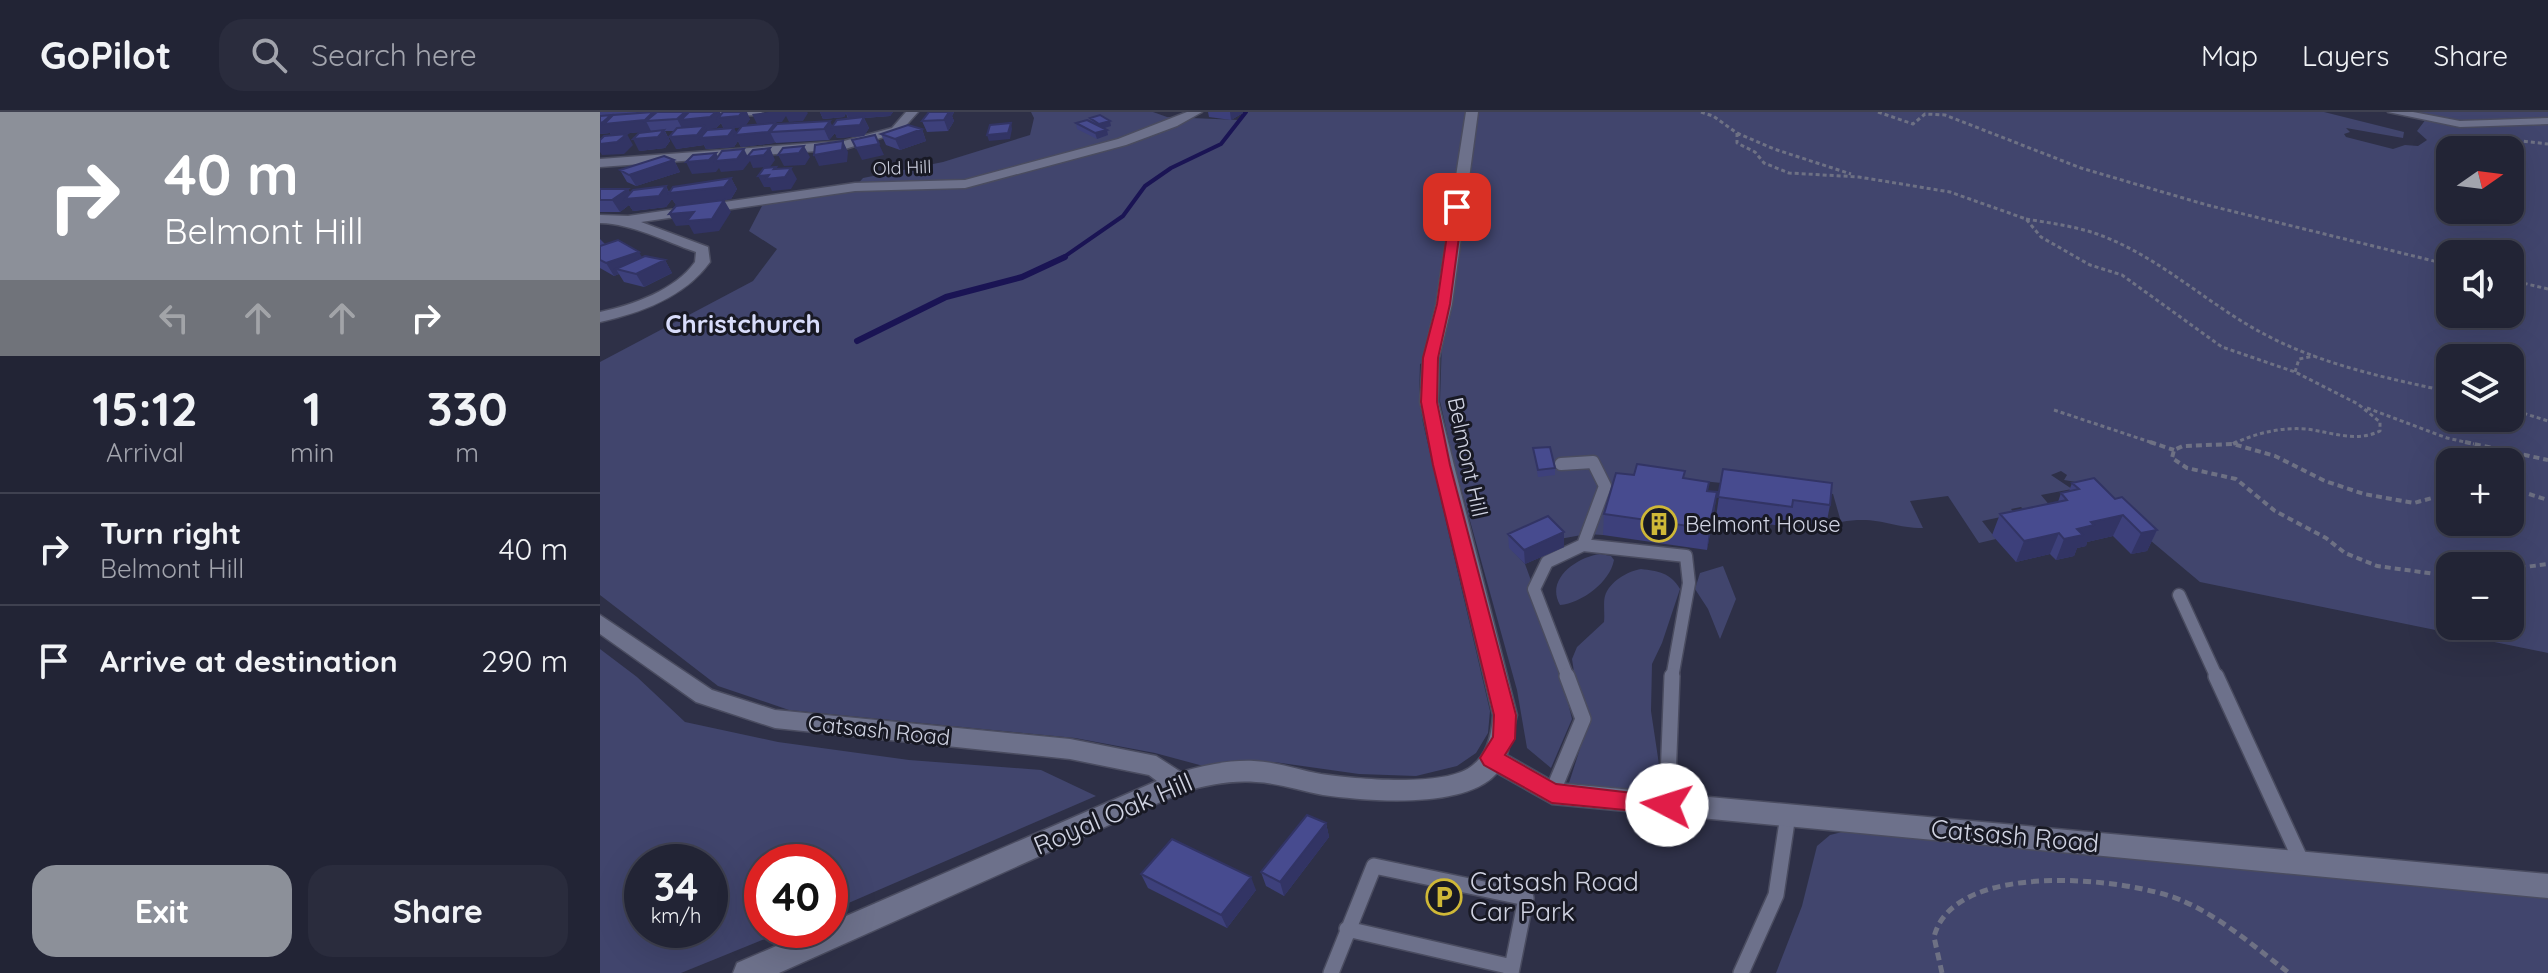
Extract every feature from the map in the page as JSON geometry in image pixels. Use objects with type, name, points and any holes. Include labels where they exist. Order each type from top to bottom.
[{"type":"street","points":[[710,115],[757,112]]},
{"type":"street","points":[[600,163],[845,145],[896,130],[912,112]]},
{"type":"street","name":"Old Hill","points":[[600,219],[628,220],[855,187],[965,184],[1122,142],[1173,124],[1196,112]]},
{"type":"street","name":"Belmont Hill","points":[[1472,112],[1444,304],[1431,358],[1429,402],[1505,715],[1504,739],[1492,758]]},
{"type":"street","points":[[2394,112],[2460,124],[2548,121]]},
{"type":"street","points":[[600,178],[618,161]]},
{"type":"street","points":[[600,317],[630,310],[662,295],[702,266],[705,257],[703,250],[644,230],[628,220]]},
{"type":"street","name":"Catsash Road","points":[[600,623],[704,696],[775,719],[1070,749],[1156,766],[1177,783]]},
{"type":"street","name":"Royal Oak Hill","points":[[747,973],[1177,783],[1211,773],[1244,770],[1323,784],[1378,789],[1447,785],[1478,775],[1492,758]]},
{"type":"street","name":"Catsash Road","points":[[1492,758],[1552,793],[2548,886]]},
{"type":"lane","points":[[1561,464],[1593,462],[1605,486],[1583,545]]},
{"type":"lane","points":[[1552,793],[1583,719],[1534,589],[1547,562],[1583,545],[1686,556],[1691,569],[1674,645],[1667,696],[1667,805]]},
{"type":"lane","points":[[2179,595],[2303,865]]},
{"type":"lane","points":[[1741,973],[1776,895],[1788,815]]},
{"type":"lane","points":[[1331,973],[1347,929],[1374,866],[1526,898],[1512,970],[1347,929]]},
{"type":"path","points":[[1701,112],[1713,114],[1737,133],[1774,149],[1859,177]]},
{"type":"path","points":[[1878,112],[1913,124],[1925,114],[1945,115],[2081,168],[2207,205],[2436,262]]},
{"type":"path","points":[[1737,133],[1737,143],[1755,152],[1764,163],[1789,173],[1859,177],[1950,192],[2026,219],[2063,223],[2111,238],[2154,260],[2264,334],[2374,375],[2436,389]]},
{"type":"path","points":[[2026,219],[2041,237],[2090,265],[2122,275],[2222,347],[2295,372],[2358,404],[2447,438],[2548,460]]},
{"type":"path","points":[[2524,283],[2548,289]]},
{"type":"path","points":[[2295,372],[2299,359],[2317,356]]},
{"type":"path","points":[[2233,444],[2252,434],[2289,429],[2372,436],[2380,431],[2380,422],[2358,404]]},
{"type":"path","points":[[2054,410],[2174,450],[2183,446],[2233,444],[2275,456],[2325,481],[2364,494],[2414,503],[2436,497]]},
{"type":"path","points":[[2524,413],[2548,421]]},
{"type":"path","points":[[2174,450],[2172,458],[2177,464],[2236,479],[2275,511],[2326,538],[2345,553],[2377,566],[2436,574]]},
{"type":"path","points":[[2524,492],[2548,500]]},
{"type":"path","points":[[2524,567],[2548,564]]},
{"type":"path","points":[[1942,973],[1934,950],[1935,931],[1946,913],[1971,894],[2012,883],[2059,880],[2140,886],[2183,900],[2241,936],[2289,973]]},
{"type":"shaded area","points":[[1031,112],[1153,112],[1167,117],[1239,120],[1246,112],[2324,112],[2404,132],[2403,138],[2346,128],[2350,132],[2344,134],[2346,137],[2393,149],[2405,145],[2418,146],[2427,140],[2417,131],[2426,119],[2394,112],[2548,112],[2548,653],[2484,640],[2524,640],[2524,552],[2436,552],[2436,630],[2200,582],[2101,499],[2076,482],[2064,480],[2067,475],[2061,471],[2051,475],[2072,489],[2041,495],[2051,507],[2026,512],[2021,507],[2011,509],[2015,514],[1982,521],[1996,539],[1979,543],[1948,496],[1910,501],[1923,528],[1865,520],[1841,522],[1833,494],[1631,474],[1623,495],[1616,494],[1603,535],[1587,534],[1510,548],[1525,564],[1552,638],[1572,719],[1551,768],[1527,748],[1517,690],[1454,463],[1440,401],[1443,309],[1431,358],[1420,364],[1419,399],[1490,711],[1488,733],[1476,753],[1457,766],[1416,776],[1359,774],[1274,762],[1207,767],[1155,753],[1075,738],[789,710],[718,686],[600,595],[600,362],[753,281],[777,249],[749,231],[765,200],[855,187],[863,178],[943,162],[1030,135],[1034,118]]},
{"type":"shaded area","points":[[1600,554],[1611,556],[1614,560],[1607,576],[1586,596],[1560,605],[1556,595],[1560,578],[1573,565]]},
{"type":"shaded area","points":[[1723,566],[1736,599],[1720,639],[1708,609],[1695,589],[1700,573]]},
{"type":"shaded area","points":[[1641,569],[1664,574],[1680,589],[1652,664],[1651,711],[1660,771],[1658,783],[1650,790],[1569,783],[1584,736],[1572,659],[1577,647],[1604,622],[1604,599],[1610,586],[1630,572]]},
{"type":"shaded area","points":[[600,649],[637,677],[685,722],[778,742],[909,760],[1041,770],[1096,796],[848,903],[848,844],[744,844],[744,947],[681,973],[600,973]]},
{"type":"shaded area","points":[[1846,831],[2548,886],[2548,973],[1776,973],[1802,906],[1817,846],[1830,835]]},
{"type":"building","points":[[653,112],[645,120],[604,124],[613,115]]},
{"type":"building","points":[[657,112],[685,112],[677,119],[646,121]]},
{"type":"building","points":[[689,112],[716,112],[710,117],[681,120]]},
{"type":"building","points":[[723,112],[742,112],[739,116],[718,118]]},
{"type":"building","points":[[929,112],[949,112],[944,120],[922,121]]},
{"type":"building","points":[[611,115],[603,122],[600,123],[600,116]]},
{"type":"building","points":[[1100,115],[1110,121],[1099,124],[1090,118]]},
{"type":"building","points":[[864,117],[860,125],[832,127],[837,120]]},
{"type":"building","points":[[1087,120],[1107,130],[1095,133],[1076,123]]},
{"type":"building","points":[[830,121],[824,129],[770,132],[777,124]]},
{"type":"building","points":[[775,123],[768,132],[735,135],[742,126]]},
{"type":"building","points":[[1011,123],[1008,133],[987,135],[990,125]]},
{"type":"building","points":[[908,125],[922,129],[895,139],[881,134]]},
{"type":"building","points":[[704,126],[697,135],[669,137],[677,128]]},
{"type":"building","points":[[734,128],[728,136],[700,138],[707,130]]},
{"type":"building","points":[[664,130],[658,137],[633,139],[639,133]]},
{"type":"building","points":[[627,134],[617,142],[600,144],[604,136]]},
{"type":"building","points":[[875,135],[879,144],[856,148],[852,140]]},
{"type":"building","points":[[843,141],[842,150],[814,155],[815,145]]},
{"type":"building","points":[[804,146],[799,153],[778,155],[783,148]]},
{"type":"building","points":[[770,148],[764,155],[747,157],[753,150]]},
{"type":"building","points":[[744,149],[737,159],[715,161],[722,151]]},
{"type":"building","points":[[716,153],[709,160],[686,162],[693,155]]},
{"type":"building","points":[[664,156],[674,160],[629,175],[620,170]]},
{"type":"building","points":[[776,167],[774,169],[791,168],[785,177],[766,179],[769,175],[758,176],[764,168]]},
{"type":"building","points":[[731,178],[724,187],[669,193],[673,187]]},
{"type":"building","points":[[666,186],[659,196],[625,199],[633,190]]},
{"type":"building","points":[[600,189],[628,189],[612,200],[600,200]]},
{"type":"building","points":[[724,200],[712,219],[687,221],[694,212],[669,214],[676,206]]},
{"type":"building","points":[[618,240],[639,252],[606,263],[600,260],[600,246]]},
{"type":"building","points":[[645,256],[665,260],[636,274],[616,269]]},
{"type":"building","points":[[1550,447],[1555,468],[1538,470],[1533,448]]},
{"type":"building","points":[[1637,464],[1685,471],[1683,478],[1709,482],[1707,491],[1717,492],[1709,529],[1604,514],[1616,473],[1634,475]]},
{"type":"building","points":[[1723,469],[1832,483],[1830,505],[1793,500],[1792,507],[1718,497]]},
{"type":"building","points":[[2094,478],[2115,499],[2122,497],[2157,530],[2141,533],[2123,515],[2091,522],[2094,525],[2077,529],[2083,535],[2064,539],[2059,533],[2024,541],[2000,514],[2067,500],[2061,493],[2079,489],[2072,483]]},
{"type":"building","points":[[1548,516],[1564,532],[1524,550],[1508,534]]},
{"type":"building","points":[[1307,815],[1326,823],[1280,882],[1261,872]]},
{"type":"building","points":[[1172,839],[1251,877],[1221,915],[1141,874]]},
{"type":"waterway","points":[[1062,259],[1123,216],[1145,186],[1171,168],[1221,144],[1246,112]]},
{"type":"waterway","points":[[857,341],[946,297],[1022,277],[1062,259]]},
{"type":"place","name":"Belmont House","points":[[1659,524]]},
{"type":"place","name":"Catsash Road Car Park","points":[[1444,897]]},
{"type":"district","name":"Christchurch","points":[[743,324]]},
{"type":"route","points":[[1457,207],[1444,304],[1431,358],[1429,402],[1505,715],[1504,739],[1492,758],[1552,793],[1667,805]]}]
